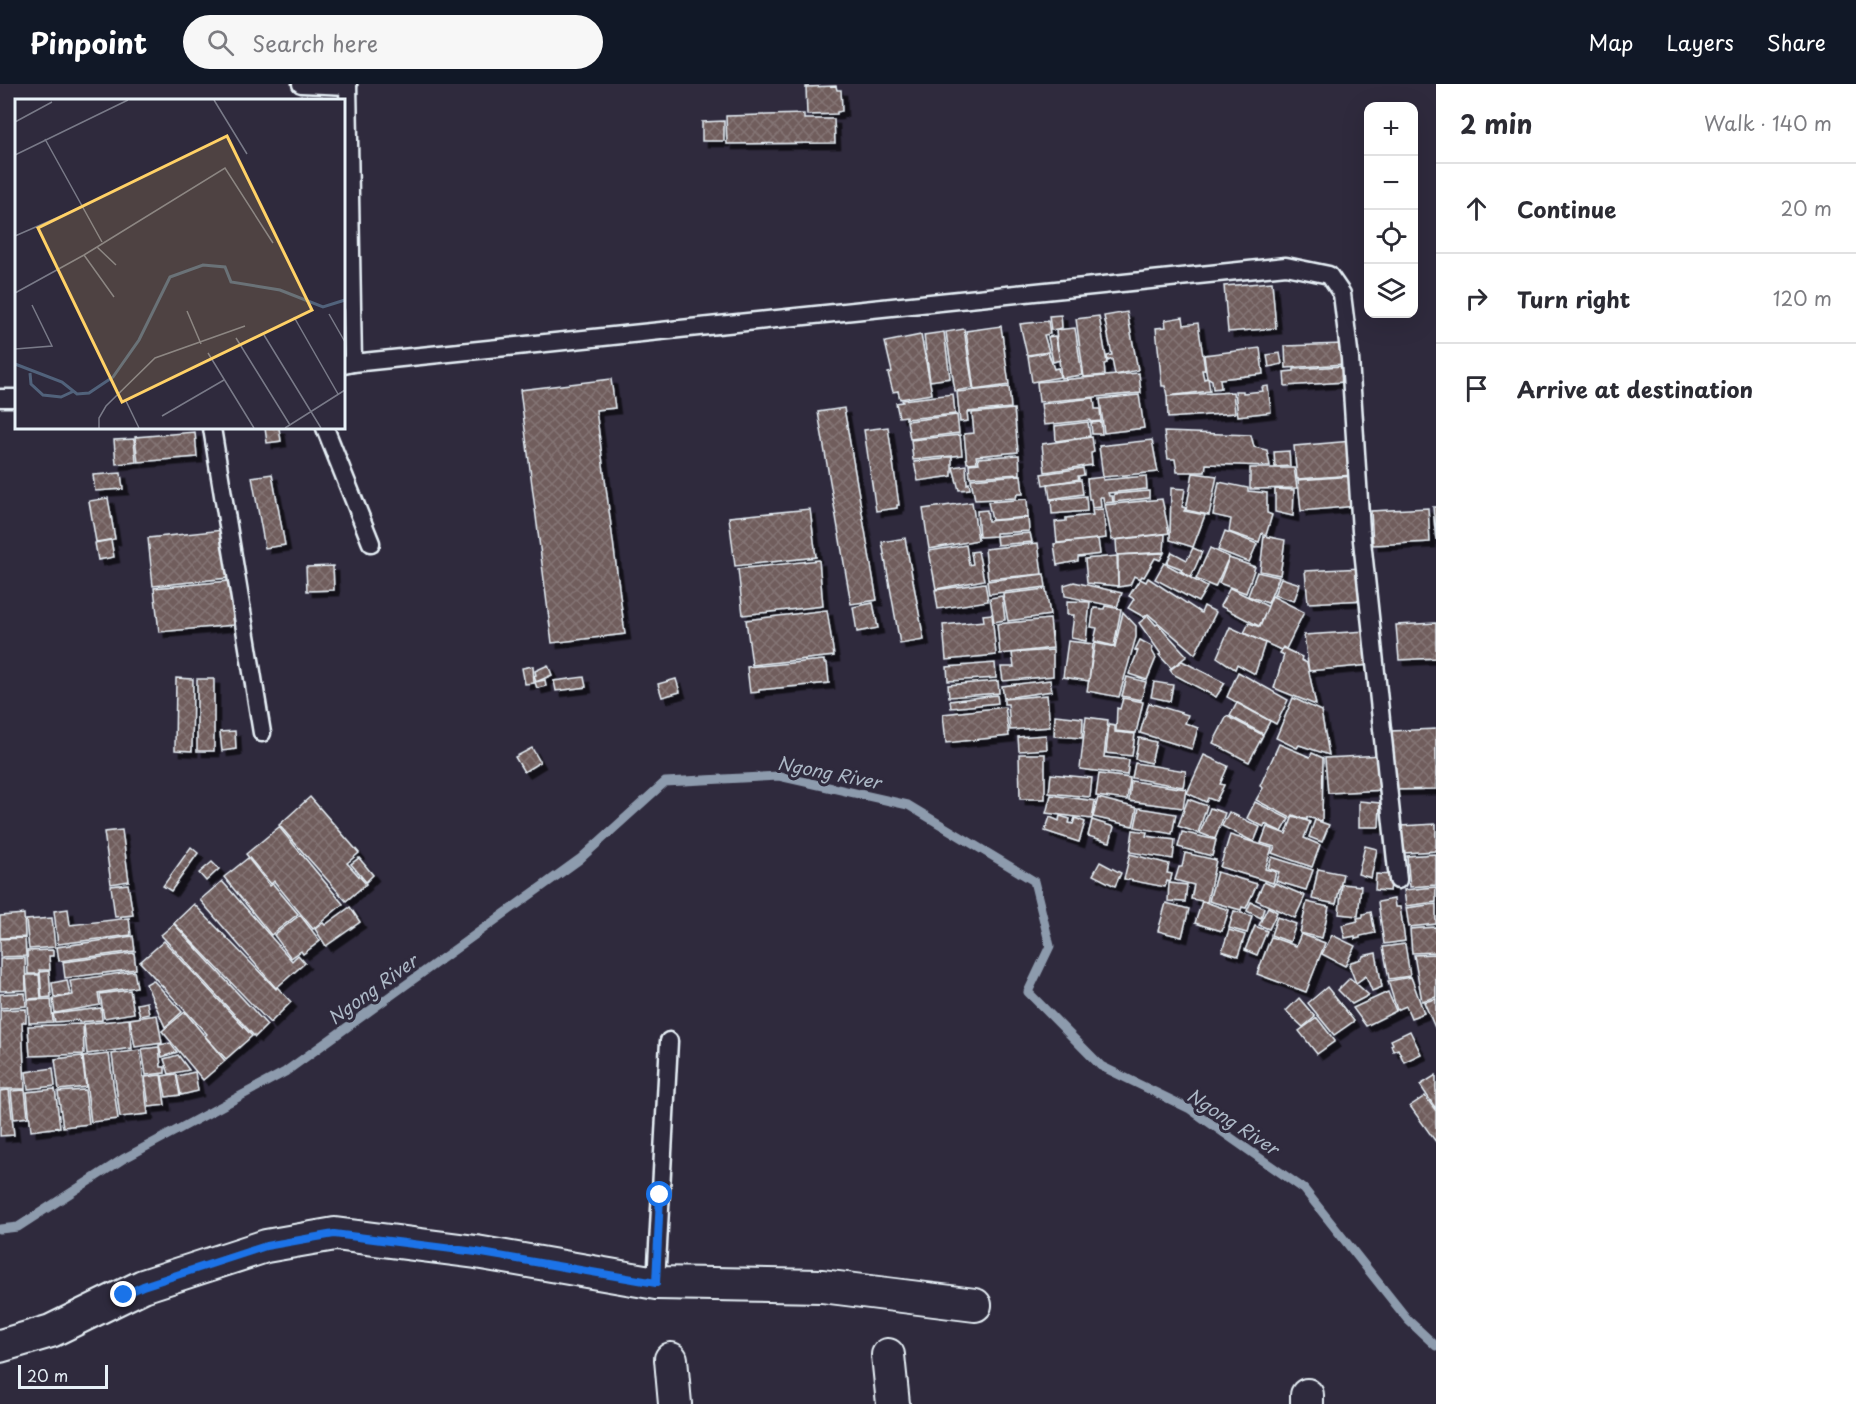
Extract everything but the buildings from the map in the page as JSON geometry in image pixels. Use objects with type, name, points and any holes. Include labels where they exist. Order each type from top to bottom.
[{"type":"street","points":[[0,1346],[51,1332],[143,1286],[266,1246],[334,1234],[476,1252],[656,1283],[822,1286],[975,1305]]},
{"type":"street","points":[[888,1355],[893,1404]]},
{"type":"street","points":[[670,1359],[675,1404]]},
{"type":"lane","points":[[301,84],[348,85],[348,364],[1286,266],[1329,275],[1342,294],[1361,531],[1398,879]]},
{"type":"lane","points":[[212,429],[262,733]]},
{"type":"lane","points":[[325,429],[370,543]]},
{"type":"lane","points":[[656,1283],[669,1041]]},
{"type":"waterway","name":"Ngong River","points":[[0,1229],[18,1227],[123,1159],[285,1072],[580,859],[665,782],[779,776],[908,805],[1034,881],[1050,946],[1028,992],[1101,1066],[1190,1109],[1304,1189],[1408,1320],[1436,1346]]},
{"type":"route","points":[[124,1295],[143,1286],[266,1246],[334,1234],[476,1252],[656,1283],[660,1195]]}]
